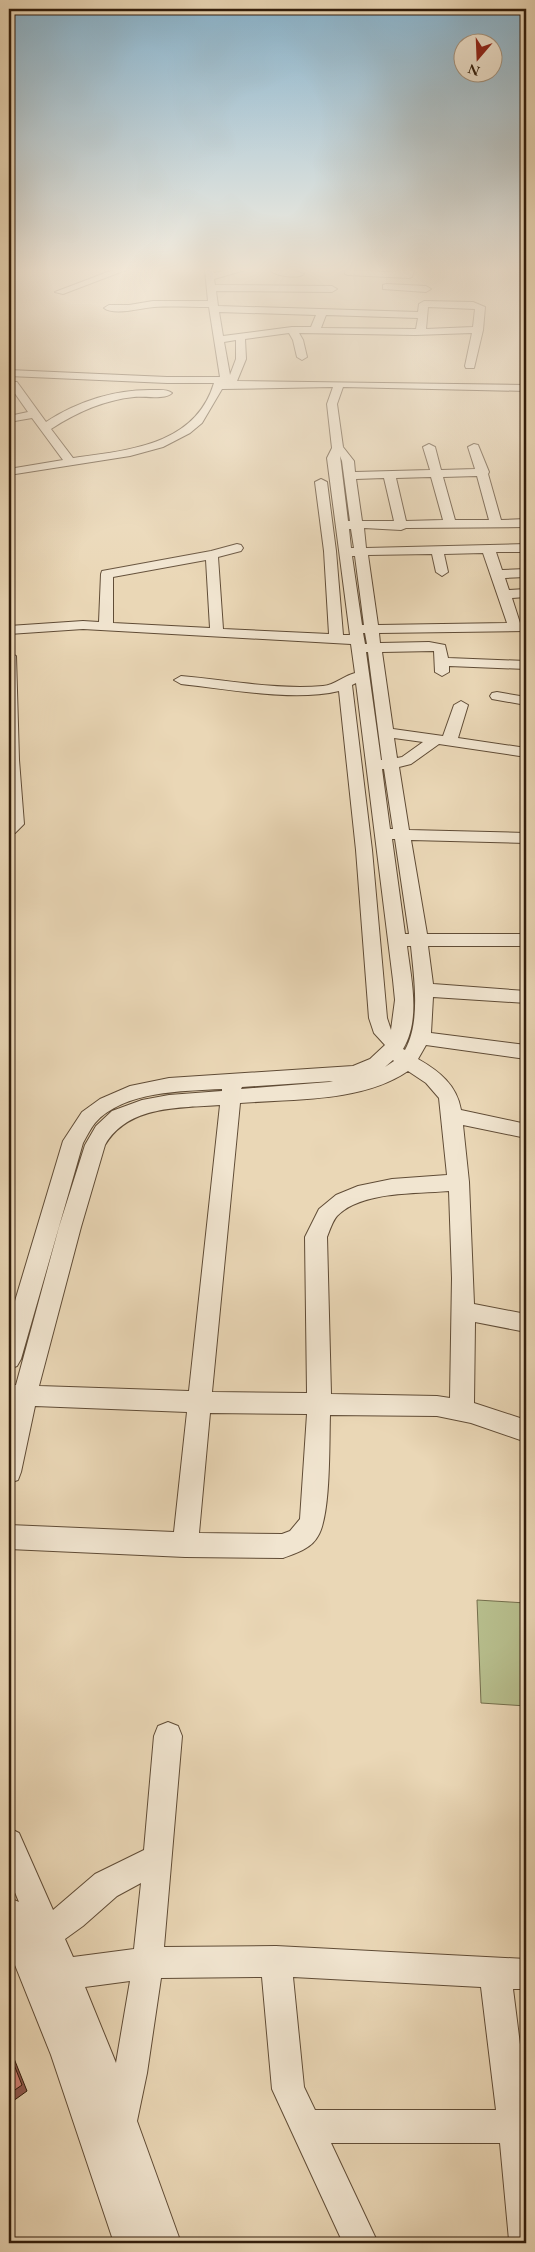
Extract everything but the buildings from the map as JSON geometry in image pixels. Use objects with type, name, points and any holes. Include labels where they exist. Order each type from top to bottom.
[{"type":"street","points":[[55,375],[227,383],[526,388]]},
{"type":"street","points":[[226,375],[227,383]]},
{"type":"street","points":[[9,472],[162,444],[190,428],[235,375]]},
{"type":"street","points":[[13,384],[46,426],[70,462]]},
{"type":"street","points":[[279,384],[305,389],[331,399],[367,384]]},
{"type":"street","points":[[319,384],[331,399],[338,448],[333,458],[349,525]]},
{"type":"street","points":[[331,399],[339,384]]},
{"type":"street","points":[[46,426],[79,407],[98,401],[146,393],[181,394]]},
{"type":"street","points":[[9,419],[36,414]]},
{"type":"street","points":[[429,447],[450,524]]},
{"type":"street","points":[[474,447],[483,472],[496,523]]},
{"type":"street","points":[[338,448],[343,452],[348,461],[350,476],[350,554],[364,638],[386,732],[383,765]]},
{"type":"street","points":[[350,476],[483,472]]},
{"type":"street","points":[[389,475],[401,526]]},
{"type":"street","points":[[322,482],[330,551],[336,639]]},
{"type":"street","points":[[349,525],[401,526],[526,523]]},
{"type":"street","points":[[106,626],[107,574],[212,555],[237,548]]},
{"type":"street","points":[[9,630],[83,625],[336,639],[521,627],[503,594],[488,548]]},
{"type":"street","points":[[330,551],[350,554],[526,548]]},
{"type":"street","points":[[437,550],[442,572]]},
{"type":"street","points":[[212,555],[217,633]]},
{"type":"street","points":[[497,574],[526,573]]},
{"type":"street","points":[[503,594],[526,593]]},
{"type":"street","points":[[364,638],[436,646],[441,651],[442,667],[526,665]]},
{"type":"street","points":[[364,638],[362,674],[383,765],[393,834],[419,940],[424,990],[421,1038]]},
{"type":"street","points":[[9,656],[10,760],[16,824],[9,830]]},
{"type":"street","points":[[181,680],[280,690],[324,690],[345,684],[362,674]]},
{"type":"street","points":[[345,684],[378,1018],[382,1033],[399,1053],[441,1086],[449,1098],[459,1182],[464,1311],[462,1409]]},
{"type":"street","points":[[497,696],[526,700]]},
{"type":"street","points":[[383,765],[412,758],[443,740],[461,705]]},
{"type":"street","points":[[386,732],[526,752]]},
{"type":"street","points":[[393,834],[526,838]]},
{"type":"street","points":[[393,834],[393,906],[404,999],[399,1053]]},
{"type":"street","points":[[368,905],[393,906]]},
{"type":"street","points":[[397,939],[526,940]]},
{"type":"street","points":[[424,990],[526,997]]},
{"type":"street","points":[[9,1472],[17,1395],[95,1145],[103,1131],[119,1116],[142,1107],[232,1088],[355,1074],[382,1063],[421,1038],[526,1052]]},
{"type":"street","points":[[9,1359],[73,1141],[89,1117],[107,1104],[137,1091],[168,1085],[232,1088]]},
{"type":"street","points":[[185,1545],[232,1088]]},
{"type":"street","points":[[451,1115],[526,1131]]},
{"type":"street","points":[[9,1537],[185,1545],[283,1546],[299,1539],[309,1529],[313,1519],[319,1404],[316,1236],[330,1210],[346,1199],[372,1191],[459,1182]]},
{"type":"street","points":[[464,1311],[526,1323]]},
{"type":"street","points":[[17,1395],[199,1402],[437,1406],[462,1409],[526,1431]]},
{"type":"street","points":[[120,2121],[134,2064],[148,1964],[168,1736]]},
{"type":"street","points":[[9,1843],[48,1932],[49,1973],[67,2055],[131,2243]]},
{"type":"street","points":[[48,1932],[72,1916],[106,1885],[158,1859]]},
{"type":"street","points":[[9,1913],[92,2040],[164,2243]]},
{"type":"street","points":[[49,1973],[148,1964],[276,1961],[526,1974]]},
{"type":"street","points":[[276,1961],[288,2089],[361,2243]]},
{"type":"street","points":[[495,1972],[520,2126],[526,2240]]},
{"type":"street","points":[[306,2126],[520,2126]]},
{"type":"green space","points":[[477,1600],[526,1603],[526,1706],[481,1703]]}]
